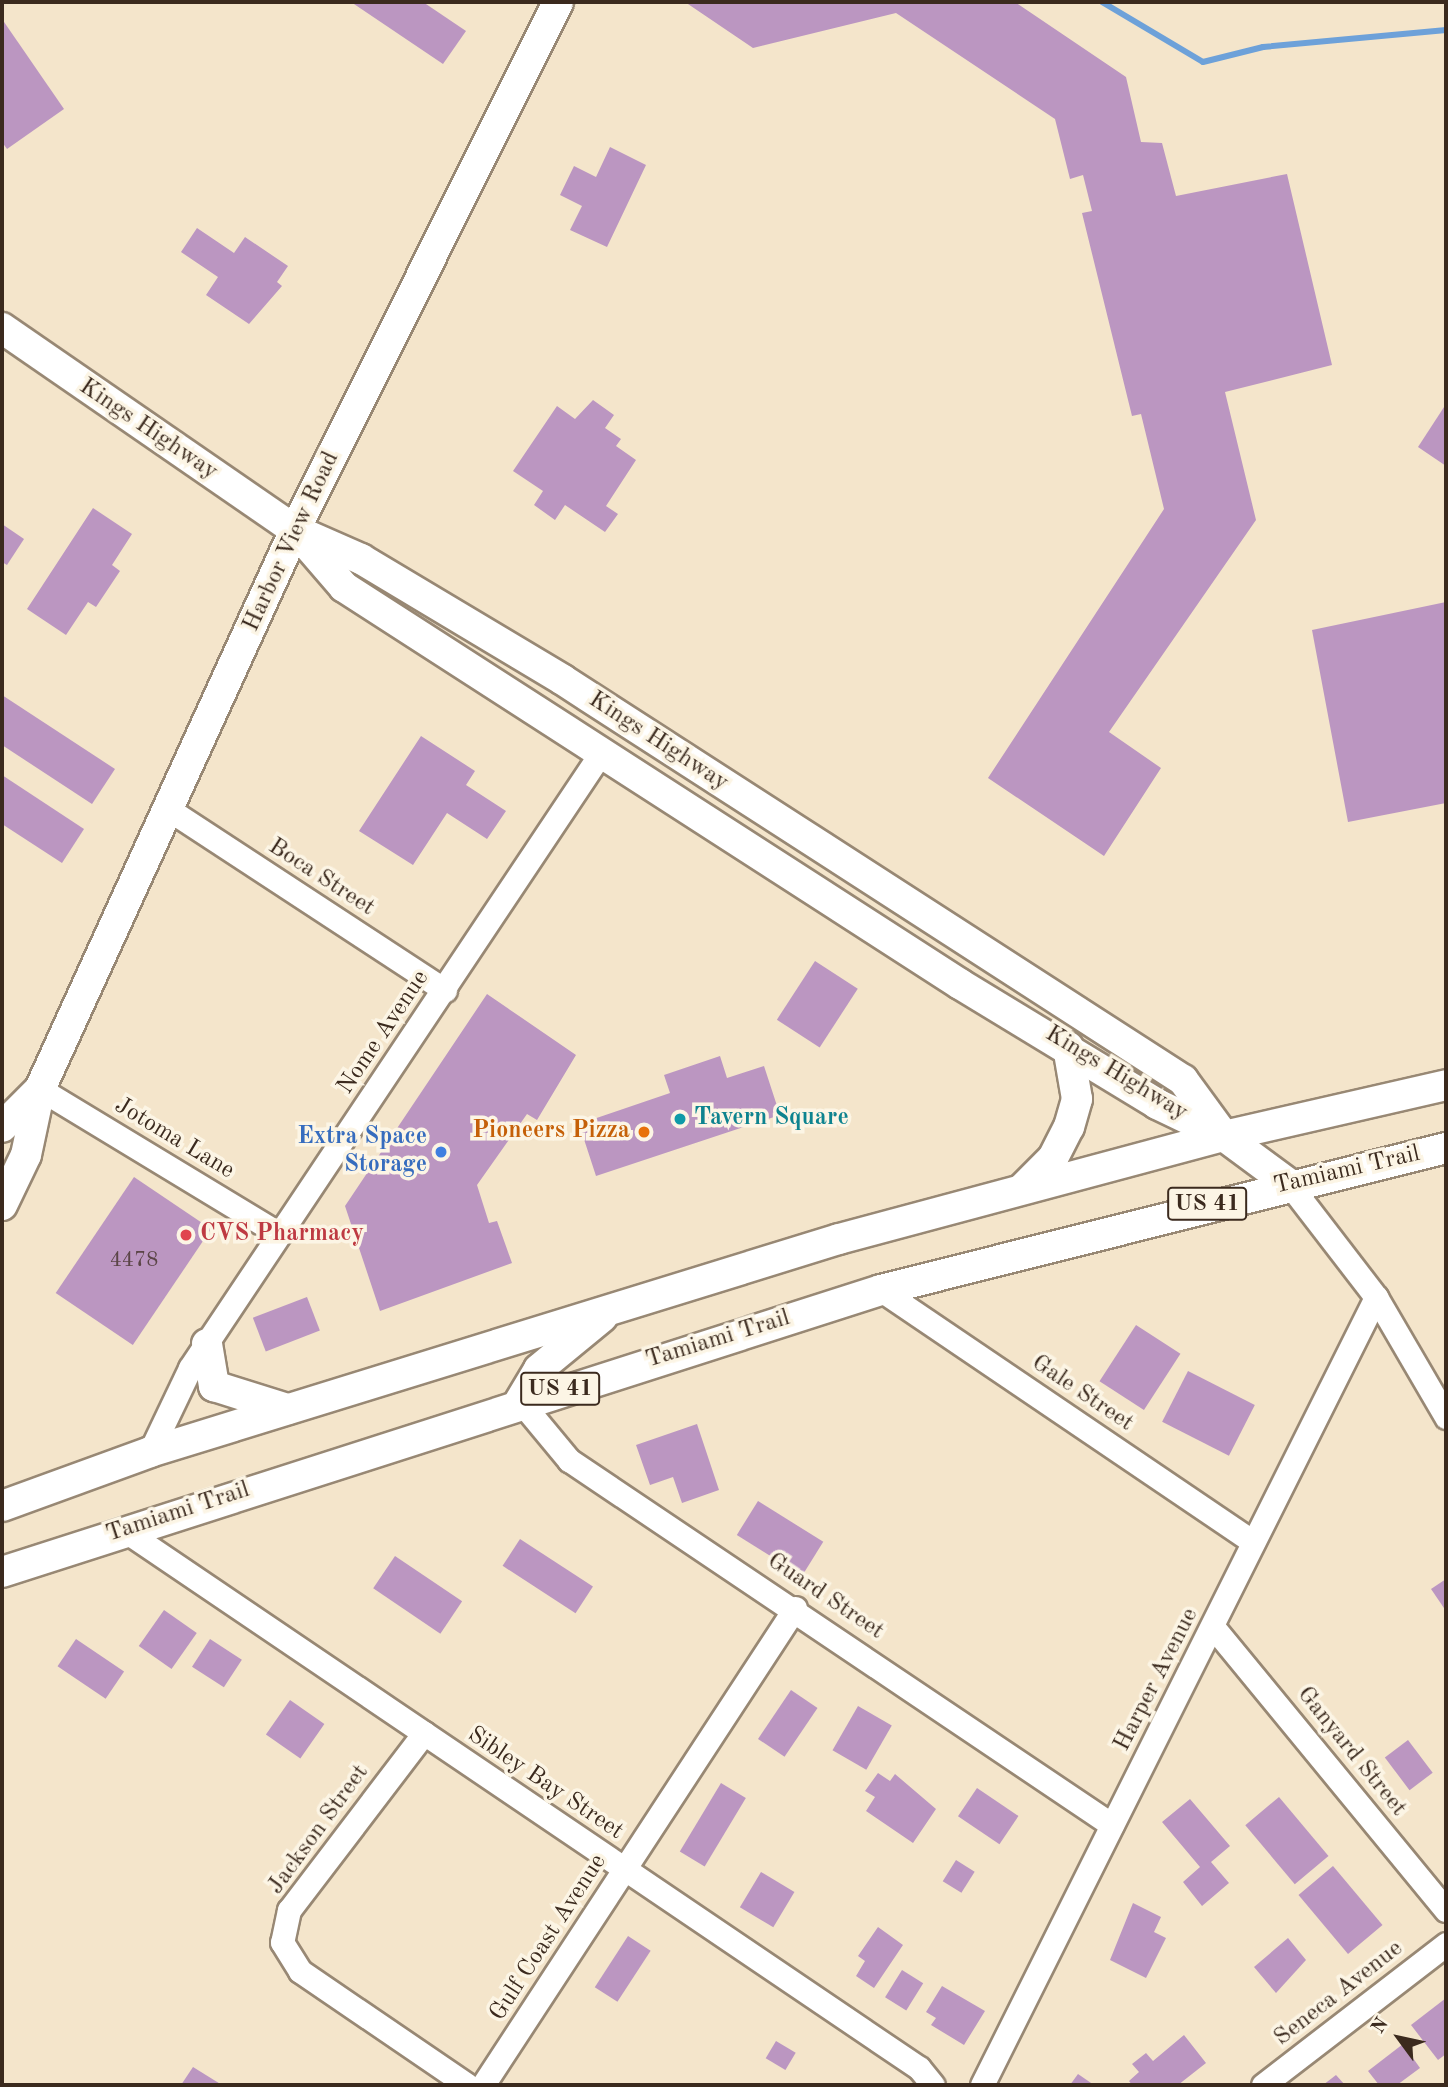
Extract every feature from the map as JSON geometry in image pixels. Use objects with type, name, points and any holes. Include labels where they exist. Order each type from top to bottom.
[{"type":"main road","name":"Harbor View Road","points":[[2,1205],[26,1155],[40,1089],[295,530],[558,2]]},
{"type":"main road","name":"Kings Highway","points":[[2,328],[295,530],[361,558],[563,680],[1183,1080],[1224,1136]]},
{"type":"main road","name":"Kings Highway","points":[[295,530],[344,587],[887,937],[1157,1104],[1224,1136]]},
{"type":"main road","points":[[887,937],[908,904]]},
{"type":"main road","points":[[1022,1189],[1053,1158],[1069,1127],[1077,1099],[1068,1047]]},
{"type":"main road","name":"US 41","points":[[2,1506],[150,1452],[616,1307],[1022,1189],[1224,1136],[1446,1085]]},
{"type":"main road","name":"Harbor View Road","points":[[2,1127],[40,1089]]},
{"type":"main road","points":[[1224,1136],[1289,1184]]},
{"type":"main road","name":"Tamiami Trail","points":[[2,1572],[520,1401],[881,1290],[1289,1184],[1446,1148]]},
{"type":"main road","points":[[520,1401],[554,1354],[616,1307]]},
{"type":"main road","points":[[207,1344],[214,1386],[288,1409]]},
{"type":"street","name":"Nome Avenue","points":[[150,1452],[207,1344],[601,753]]},
{"type":"street","name":"Boca Street","points":[[168,809],[445,990]]},
{"type":"street","name":"Jotoma Lane","points":[[40,1089],[279,1234]]},
{"type":"street","points":[[1289,1184],[1376,1297],[1446,1415]]},
{"type":"street","name":"Gale Street","points":[[881,1290],[1253,1542]]},
{"type":"street","name":"Harper Avenue","points":[[982,2085],[1214,1628],[1253,1542],[1376,1297]]},
{"type":"street","name":"Guard Street","points":[[520,1401],[569,1461],[795,1608],[1112,1825]]},
{"type":"street","name":"Sibley Bay Street","points":[[124,1530],[919,2068],[933,2085]]},
{"type":"street","name":"Gulf Coast Avenue","points":[[483,2085],[795,1608]]},
{"type":"street","name":"Ganyard Street","points":[[1214,1628],[1446,1910]]},
{"type":"street","name":"Jackson Street","points":[[424,1733],[289,1910],[282,1942],[300,1971],[467,2085]]},
{"type":"street","name":"Seneca Avenue","points":[[1263,2085],[1446,1944]]},
{"type":"building","points":[[351,2],[423,2],[466,31],[443,64]]},
{"type":"building","points":[[685,2],[1015,2],[1126,77],[1141,142],[1162,143],[1176,196],[1287,174],[1332,365],[1225,392],[1256,520],[1109,732],[1161,768],[1104,856],[988,778],[1164,509],[1141,414],[1132,416],[1082,213],[1092,211],[1083,175],[1070,179],[1055,119],[896,13],[753,48]]},
{"type":"building","points":[[2,19],[64,109],[7,149],[2,142]]},
{"type":"building","points":[[610,147],[646,165],[607,247],[570,230],[582,206],[560,195],[574,166],[596,177]]},
{"type":"building","points":[[197,228],[234,253],[245,237],[288,266],[277,282],[282,286],[249,324],[206,295],[218,277],[181,252]]},
{"type":"building","points":[[593,400],[614,415],[605,428],[621,439],[616,446],[636,460],[606,506],[618,514],[605,532],[565,505],[555,520],[534,505],[543,491],[513,471],[557,406],[575,419]]},
{"type":"building","points":[[1446,404],[1446,466],[1418,447]]},
{"type":"building","points":[[93,508],[132,534],[112,565],[120,571],[96,607],[88,602],[66,635],[27,609]]},
{"type":"building","points":[[2,524],[24,539],[7,565],[2,562]]},
{"type":"building","points":[[1446,602],[1446,803],[1348,822],[1312,630]]},
{"type":"building","points":[[2,695],[115,769],[92,804],[2,745]]},
{"type":"building","points":[[421,736],[475,771],[466,785],[506,811],[487,839],[447,813],[413,865],[359,831]]},
{"type":"building","points":[[2,775],[84,829],[62,863],[2,824]]},
{"type":"building","points":[[815,961],[858,989],[820,1047],[777,1020]]},
{"type":"building","name":"Extra Space Storage","points":[[487,994],[576,1055],[537,1120],[527,1114],[477,1185],[489,1223],[497,1221],[512,1263],[380,1311],[345,1206]]},
{"type":"building","name":"Tavern Square","points":[[720,1056],[727,1078],[764,1066],[780,1115],[596,1176],[579,1124],[670,1093],[664,1075]]},
{"type":"building","name":"CVS Pharmacy","points":[[134,1177],[211,1229],[133,1345],[56,1293]]},
{"type":"building","points":[[307,1297],[320,1331],[266,1351],[253,1318]]},
{"type":"building","points":[[1136,1325],[1180,1354],[1144,1410],[1100,1381]]},
{"type":"building","points":[[1188,1371],[1255,1405],[1229,1456],[1162,1422]]},
{"type":"building","points":[[697,1424],[719,1490],[682,1503],[673,1477],[650,1485],[636,1445]]},
{"type":"building","points":[[758,1501],[823,1542],[802,1576],[737,1535]]},
{"type":"building","points":[[520,1539],[593,1586],[576,1613],[503,1566]]},
{"type":"building","points":[[395,1556],[462,1601],[440,1634],[373,1588]]},
{"type":"building","points":[[1446,1579],[1446,1611],[1431,1589]]},
{"type":"building","points":[[164,1610],[197,1633],[172,1669],[139,1646]]},
{"type":"building","points":[[76,1639],[124,1671],[106,1699],[58,1666]]},
{"type":"building","points":[[210,1639],[242,1660],[224,1687],[192,1667]]},
{"type":"building","points":[[791,1690],[818,1708],[785,1757],[758,1739]]},
{"type":"building","points":[[290,1700],[324,1724],[300,1758],[266,1734]]},
{"type":"building","points":[[858,1706],[892,1726],[866,1770],[832,1750]]},
{"type":"building","points":[[1408,1740],[1433,1773],[1410,1790],[1385,1757]]},
{"type":"building","points":[[878,1773],[890,1781],[895,1774],[936,1809],[913,1843],[866,1811],[875,1797],[865,1791]]},
{"type":"building","points":[[721,1783],[746,1798],[705,1867],[680,1852]]},
{"type":"building","points":[[977,1788],[1018,1816],[999,1844],[958,1816]]},
{"type":"building","points":[[1279,1797],[1328,1856],[1295,1884],[1245,1825]]},
{"type":"building","points":[[1190,1799],[1230,1846],[1211,1862],[1229,1883],[1202,1906],[1183,1882],[1200,1867],[1162,1822]]},
{"type":"building","points":[[956,1860],[975,1872],[961,1893],[943,1881]]},
{"type":"building","points":[[1333,1866],[1382,1925],[1348,1954],[1299,1895]]},
{"type":"building","points":[[761,1872],[794,1892],[773,1927],[740,1907]]},
{"type":"building","points":[[1133,1903],[1161,1917],[1154,1932],[1166,1938],[1146,1978],[1110,1960]]},
{"type":"building","points":[[878,1927],[903,1945],[874,1988],[856,1976],[865,1961],[858,1956]]},
{"type":"building","points":[[628,1936],[651,1951],[617,2002],[595,1987]]},
{"type":"building","points":[[1288,1938],[1306,1960],[1276,1993],[1254,1967]]},
{"type":"building","points":[[902,1970],[923,1983],[906,2010],[885,1997]]},
{"type":"building","points":[[942,1986],[985,2011],[964,2045],[931,2025],[936,2018],[926,2012]]},
{"type":"building","points":[[1446,1998],[1446,2054],[1438,2060],[1411,2025]]},
{"type":"building","points":[[1184,2035],[1206,2063],[1178,2085],[1132,2085],[1129,2081],[1139,2072],[1132,2064],[1146,2053],[1153,2061]]},
{"type":"building","points":[[776,2041],[796,2053],[785,2070],[766,2058]]},
{"type":"building","points":[[1403,2044],[1420,2068],[1397,2085],[1379,2085],[1368,2071]]},
{"type":"building","points":[[193,2067],[222,2085],[181,2085]]},
{"type":"building","points":[[1078,2074],[1094,2085],[1070,2085]]},
{"type":"building","points":[[1336,2075],[1345,2085],[1323,2085]]},
{"type":"waterway","points":[[1102,2],[1203,62],[1263,47],[1446,30]]},
{"type":"place","name":"Tavern Square","points":[[680,1119]]},
{"type":"place","name":"Pioneers Pizza","points":[[644,1132]]},
{"type":"place","name":"Extra Space Storage","points":[[441,1152]]},
{"type":"place","name":"CVS Pharmacy","points":[[186,1235]]}]
